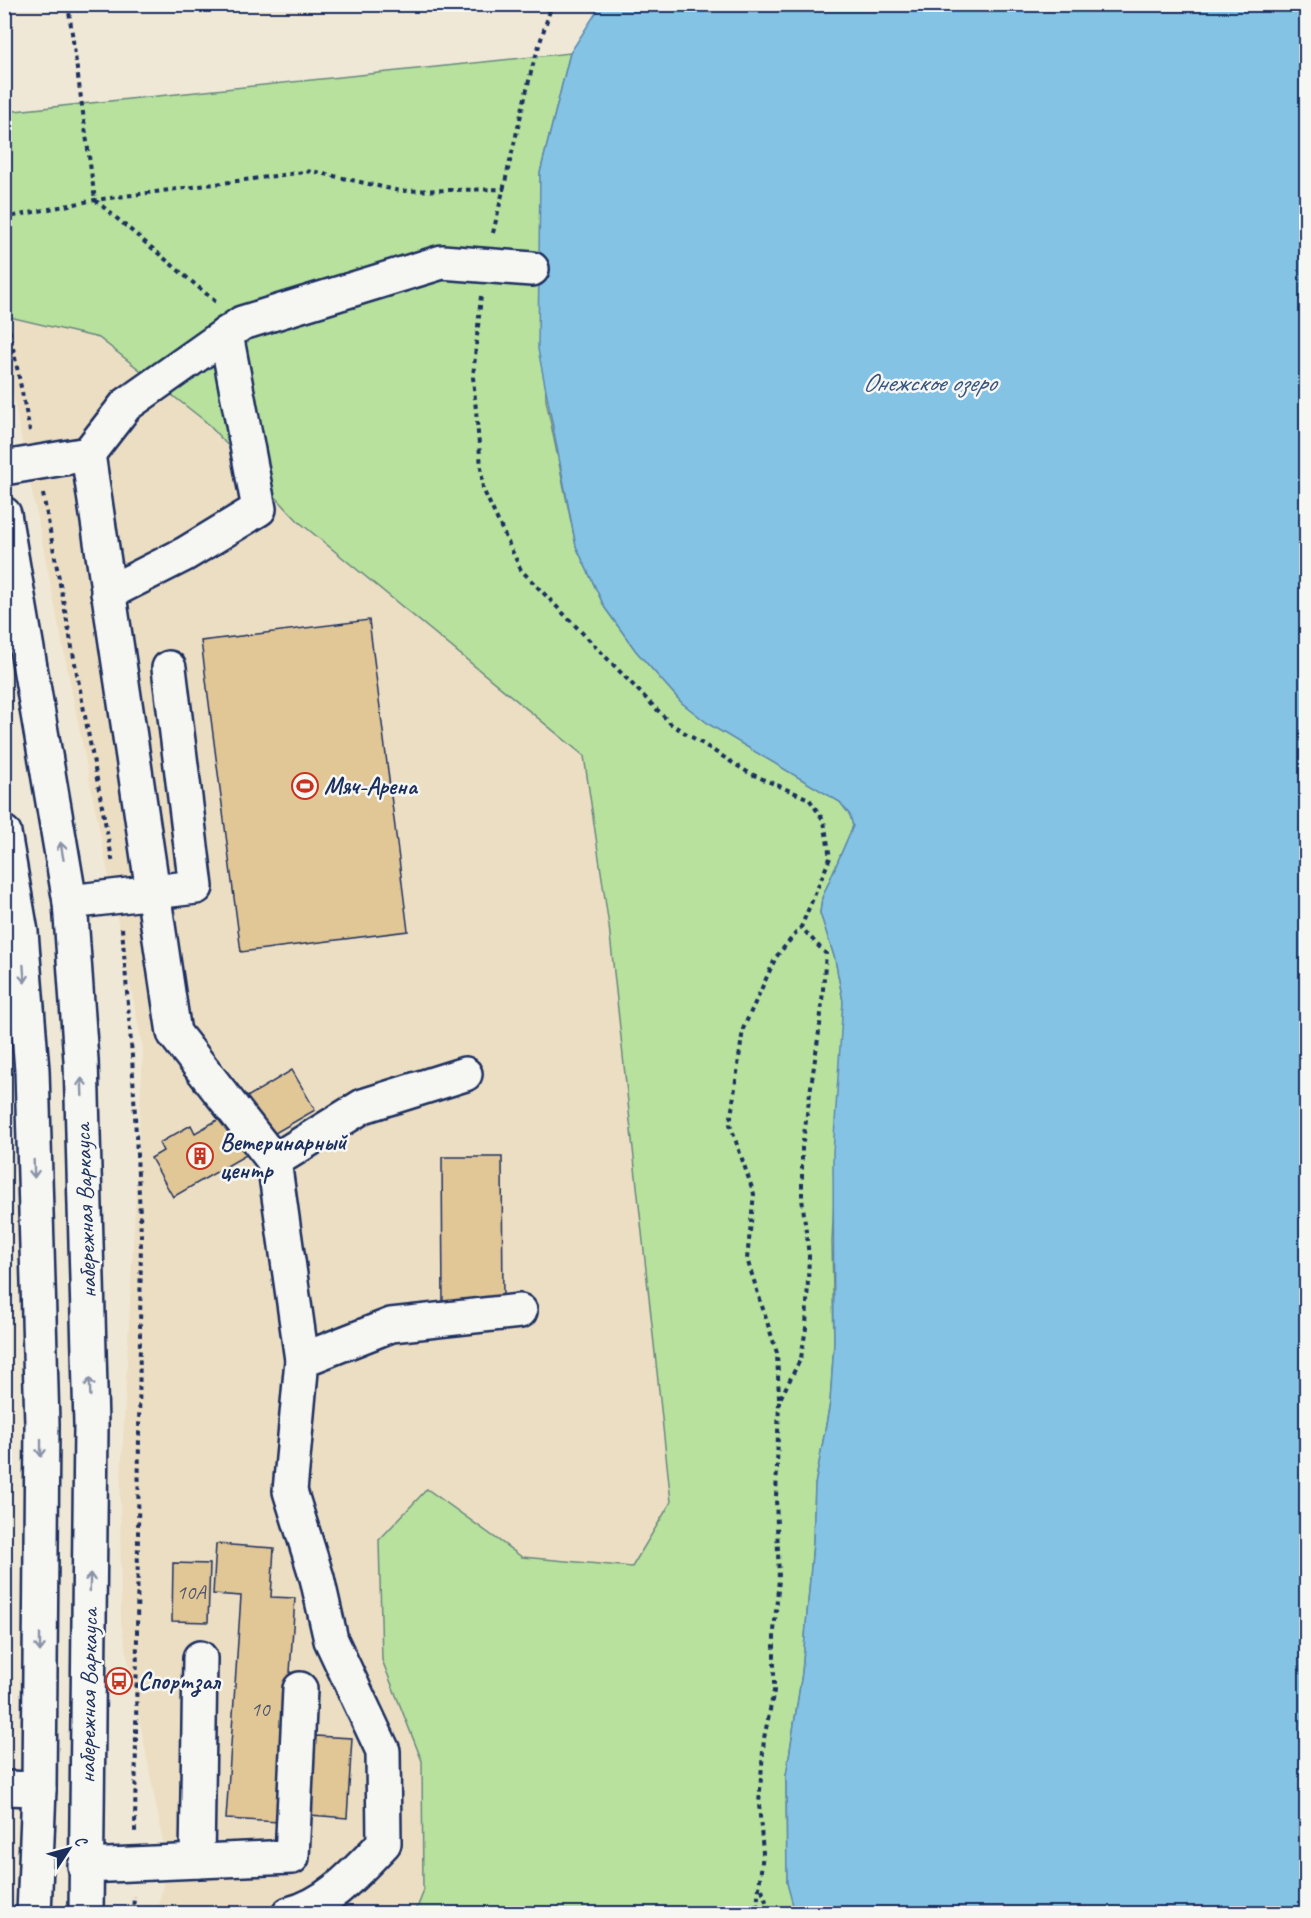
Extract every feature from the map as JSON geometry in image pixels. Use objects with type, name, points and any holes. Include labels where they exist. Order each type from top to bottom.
[{"type":"main road","points":[[4,468],[88,454],[126,405],[234,329],[442,262],[532,269]]},
{"type":"main road","points":[[108,593],[185,554],[259,509],[234,329]]},
{"type":"main road","points":[[88,454],[174,1033],[274,1161],[302,1360],[290,1491],[317,1578],[331,1640],[383,1751],[384,1843],[350,1878],[309,1909],[289,1914]]},
{"type":"main road","name":"набережная Варкауса","points":[[4,513],[70,902],[81,1060],[91,1425],[86,1907]]},
{"type":"main road","points":[[70,902],[196,887],[169,668]]},
{"type":"main road","name":"набережная Варкауса","points":[[4,833],[21,932],[32,1070],[42,1424],[39,1789],[34,1905]]},
{"type":"main road","points":[[274,1161],[363,1106],[465,1074]]},
{"type":"main road","points":[[302,1360],[391,1325],[520,1311]]},
{"type":"main road","points":[[197,1861],[200,1658]]},
{"type":"main road","points":[[85,1866],[292,1857],[300,1689]]},
{"type":"main road","points":[[4,1788],[86,1789]]},
{"type":"main road","points":[[34,1905],[86,1907]]},
{"type":"path","points":[[68,4],[95,200],[234,329]]},
{"type":"path","points":[[552,4],[532,68],[505,189],[484,265],[473,377],[483,489],[521,570],[671,724],[749,773],[809,799],[824,821],[830,858],[801,927],[776,957],[743,1029],[730,1124],[754,1194],[747,1259],[777,1353],[779,1401],[776,1498],[779,1579],[774,1631],[774,1691],[764,1738],[759,1804],[763,1853],[756,1914]]},
{"type":"path","points":[[4,218],[95,200],[312,171],[400,191],[505,189]]},
{"type":"path","points":[[779,1401],[801,1358],[806,1328],[809,1256],[802,1198],[802,1148],[820,1025],[826,954],[801,927]]},
{"type":"path","points":[[760,1886],[770,1914]]},
{"type":"shaded area","points":[[4,316],[99,338],[205,421],[298,521],[584,756],[609,926],[671,1502],[632,1567],[522,1557],[427,1489],[382,1660],[422,1761],[423,1893],[415,1913],[157,1913],[167,1863],[121,1623],[120,1498],[143,1049],[5,356]]},
{"type":"green space","points":[[570,53],[540,173],[546,400],[576,546],[605,608],[636,651],[682,703],[710,725],[840,802],[850,815],[853,826],[822,898],[820,913],[835,959],[843,1001],[832,1242],[834,1343],[830,1403],[815,1485],[813,1543],[802,1673],[786,1776],[787,1883],[796,1913],[415,1913],[423,1893],[422,1761],[382,1660],[379,1540],[427,1489],[522,1557],[632,1567],[671,1502],[609,926],[584,756],[298,521],[205,421],[99,338],[5,316],[5,112]]},
{"type":"water","name":"Онежское озеро","points":[[601,5],[1306,5],[1306,1913],[795,1913],[787,1883],[786,1776],[802,1673],[813,1543],[815,1485],[830,1403],[834,1343],[833,1153],[843,1001],[835,959],[820,913],[822,898],[853,826],[850,815],[840,802],[710,725],[682,703],[636,651],[605,608],[576,546],[538,349],[540,173],[570,53]]},
{"type":"building","name":"Мяч-Арена","points":[[369,620],[408,931],[241,952],[201,641]]},
{"type":"building","points":[[292,1070],[315,1110],[270,1136],[247,1097]]},
{"type":"building","name":"Ветеринарный центр","points":[[226,1115],[248,1154],[173,1197],[151,1158],[163,1151],[159,1143],[191,1125],[195,1133]]},
{"type":"building","points":[[442,1157],[502,1157],[503,1305],[443,1305]]},
{"type":"building","points":[[216,1544],[274,1548],[271,1597],[295,1598],[280,1822],[226,1819],[241,1596],[213,1594]]},
{"type":"building","points":[[173,1563],[210,1564],[208,1622],[172,1621]]},
{"type":"building","points":[[315,1736],[352,1738],[347,1818],[310,1815]]},
{"type":"place","name":"Мяч-Арена","points":[[305,786]]},
{"type":"place","name":"Ветеринарный центр","points":[[200,1156]]},
{"type":"place","name":"Спортзал","points":[[119,1681]]}]
